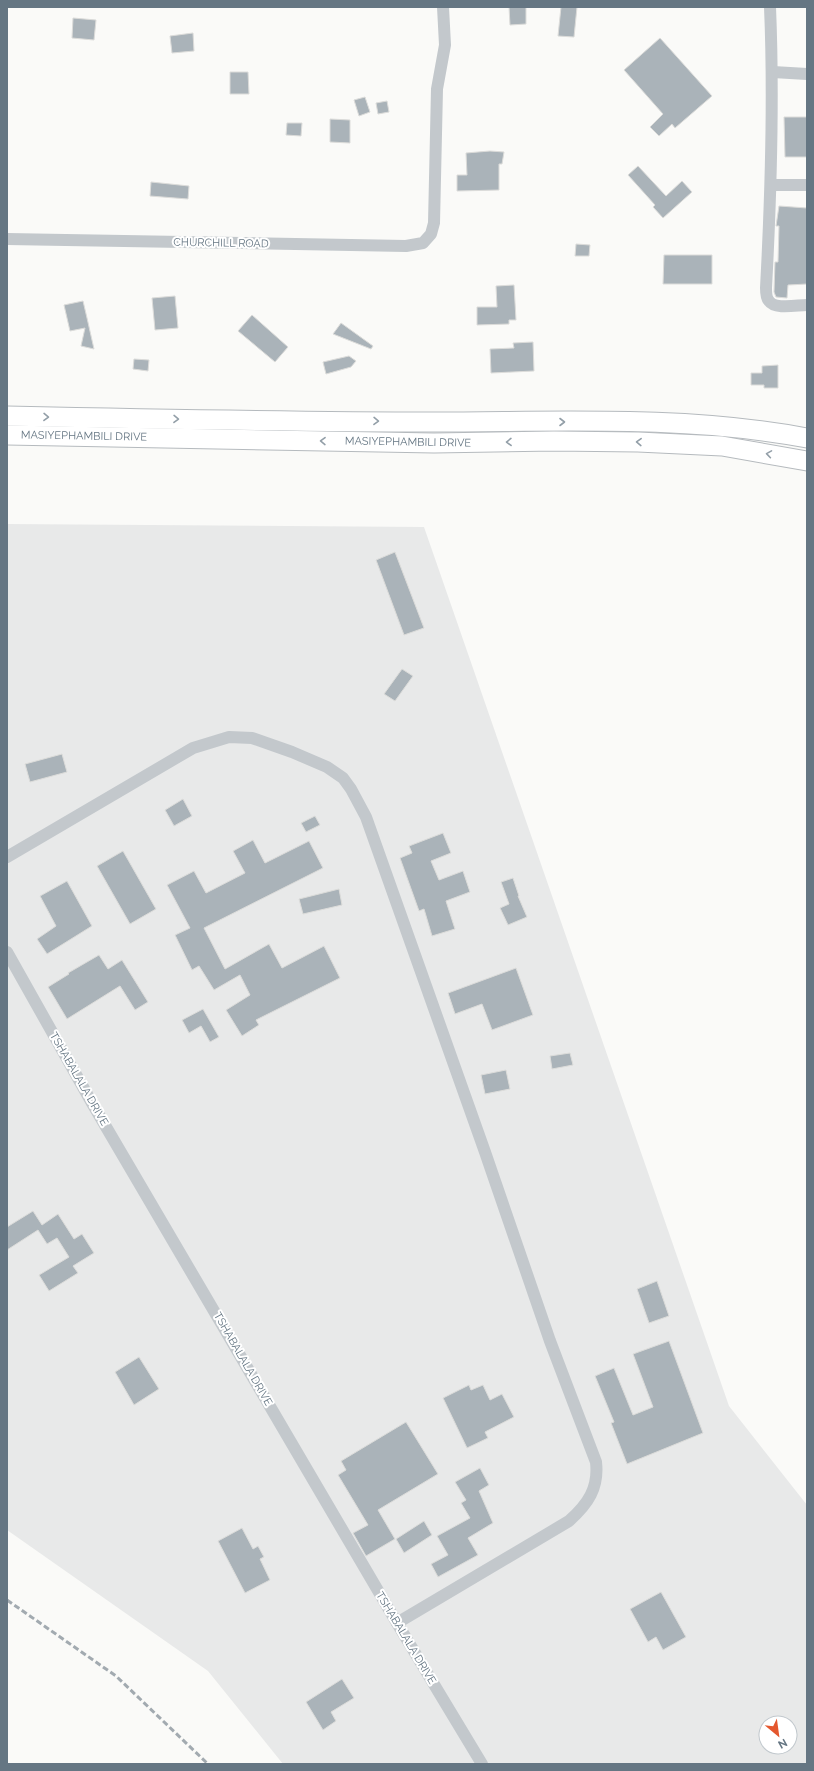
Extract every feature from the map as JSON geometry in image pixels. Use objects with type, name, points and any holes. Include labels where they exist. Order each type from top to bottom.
[{"type":"main road","name":"MASIYEPHAMBILI DRIVE","points":[[7,416],[425,422],[637,422],[722,427],[807,438]]},
{"type":"main road","name":"MASIYEPHAMBILI DRIVE","points":[[7,435],[434,443],[554,441],[638,442],[722,446],[807,461]]},
{"type":"street","name":"CHURCHILL ROAD","points":[[7,239],[406,246],[423,243],[430,234],[434,223],[437,89],[445,45],[442,7]]},
{"type":"street","points":[[770,7],[773,72],[772,185],[766,288],[769,301],[773,305],[807,305]]},
{"type":"street","points":[[773,72],[807,74]]},
{"type":"street","points":[[772,185],[807,186]]},
{"type":"street","points":[[7,857],[193,748],[229,737],[252,738],[292,752],[327,767],[342,778],[351,789],[366,817],[486,1152],[550,1341],[596,1462],[597,1475],[591,1496],[583,1509],[569,1521],[397,1623]]},
{"type":"street","name":"TSHABALALA DRIVE","points":[[7,952],[92,1102],[397,1623],[482,1764]]},
{"type":"shaded area","points":[[7,524],[424,527],[729,1406],[807,1505],[807,1764],[283,1764],[208,1671],[7,1530]]},
{"type":"building","points":[[509,7],[526,7],[526,24],[510,25]]},
{"type":"building","points":[[561,7],[577,7],[574,37],[558,36]]},
{"type":"building","points":[[73,18],[96,20],[94,40],[72,38]]},
{"type":"building","points":[[193,33],[194,51],[172,53],[170,36]]},
{"type":"building","points":[[660,38],[712,96],[675,128],[672,124],[659,136],[650,127],[663,114],[624,70]]},
{"type":"building","points":[[230,72],[248,72],[249,94],[230,94]]},
{"type":"building","points":[[365,97],[370,112],[359,116],[354,100]]},
{"type":"building","points":[[387,101],[389,112],[378,114],[376,103]]},
{"type":"building","points":[[784,117],[807,117],[807,157],[785,157]]},
{"type":"building","points":[[330,119],[350,120],[350,143],[330,142]]},
{"type":"building","points":[[287,123],[302,123],[301,136],[286,135]]},
{"type":"building","points":[[490,151],[504,152],[502,164],[499,164],[499,190],[457,191],[457,175],[467,175],[466,153]]},
{"type":"building","points":[[638,166],[666,196],[682,181],[692,192],[663,218],[653,207],[655,205],[628,175]]},
{"type":"building","points":[[151,182],[189,186],[188,199],[150,196]]},
{"type":"building","points":[[779,206],[807,208],[807,284],[788,285],[787,298],[776,297],[774,292],[775,262],[778,262],[779,226],[776,226]]},
{"type":"building","points":[[576,244],[590,245],[589,256],[575,256]]},
{"type":"building","points":[[664,255],[712,255],[712,284],[663,284]]},
{"type":"building","points":[[514,285],[516,320],[509,320],[509,324],[477,325],[477,307],[497,307],[496,286]]},
{"type":"building","points":[[175,296],[178,328],[155,330],[152,298]]},
{"type":"building","points":[[83,301],[94,349],[81,346],[85,328],[70,331],[64,305]]},
{"type":"building","points":[[252,315],[288,347],[275,362],[238,331]]},
{"type":"building","points":[[341,323],[373,346],[371,349],[333,334]]},
{"type":"building","points":[[533,342],[534,371],[491,373],[490,349],[514,348],[513,343]]},
{"type":"building","points":[[349,356],[356,361],[351,367],[326,374],[323,362]]},
{"type":"building","points":[[134,359],[149,360],[148,371],[133,369]]},
{"type":"building","points":[[778,365],[778,388],[764,388],[764,385],[751,385],[751,373],[762,373],[762,366]]},
{"type":"building","points":[[395,552],[424,628],[404,635],[376,560]]},
{"type":"building","points":[[402,669],[413,676],[395,701],[384,694]]},
{"type":"building","points":[[62,754],[67,772],[30,782],[25,764]]},
{"type":"building","points":[[183,799],[192,816],[174,826],[165,810]]},
{"type":"building","points":[[315,816],[320,825],[306,832],[301,823]]},
{"type":"building","points":[[443,833],[451,853],[431,861],[439,880],[463,871],[470,892],[446,901],[455,929],[432,936],[424,909],[419,911],[400,858],[412,853],[409,846]]},
{"type":"building","points":[[253,840],[265,863],[309,841],[323,868],[204,928],[225,969],[269,944],[282,968],[324,946],[340,978],[256,1020],[259,1025],[242,1036],[226,1010],[250,995],[240,975],[214,990],[199,966],[192,970],[175,935],[190,928],[167,885],[194,871],[206,893],[245,873],[233,851]]},
{"type":"building","points":[[123,851],[156,909],[130,924],[97,866]]},
{"type":"building","points":[[513,878],[518,896],[527,917],[508,925],[500,908],[509,904],[501,882]]},
{"type":"building","points":[[67,881],[92,926],[47,954],[37,939],[56,926],[40,896]]},
{"type":"building","points":[[339,889],[342,905],[303,914],[299,899]]},
{"type":"building","points":[[99,955],[108,969],[122,960],[148,1002],[135,1010],[120,986],[67,1019],[48,987],[69,974],[68,973]]},
{"type":"building","points":[[516,968],[533,1015],[492,1030],[482,1004],[455,1014],[448,993]]},
{"type":"building","points":[[203,1009],[219,1037],[210,1042],[201,1026],[189,1033],[182,1020]]},
{"type":"building","points":[[570,1053],[573,1065],[552,1069],[550,1056]]},
{"type":"building","points":[[506,1070],[510,1089],[485,1094],[481,1075]]},
{"type":"building","points":[[33,1211],[42,1225],[58,1214],[74,1239],[82,1234],[94,1253],[73,1266],[78,1273],[49,1291],[39,1275],[69,1257],[57,1238],[47,1244],[38,1230],[7,1250],[7,1227]]},
{"type":"building","points":[[657,1281],[669,1316],[649,1323],[637,1289]]},
{"type":"building","points":[[669,1341],[703,1433],[627,1464],[611,1423],[614,1422],[595,1376],[614,1368],[633,1415],[653,1407],[633,1354]]},
{"type":"building","points":[[139,1357],[159,1389],[134,1405],[115,1372]]},
{"type":"building","points":[[469,1385],[471,1390],[483,1385],[490,1400],[502,1394],[514,1417],[485,1432],[488,1438],[467,1448],[443,1398]]},
{"type":"building","points":[[406,1422],[438,1474],[378,1510],[395,1539],[366,1556],[353,1533],[368,1525],[338,1475],[346,1470],[341,1461]]},
{"type":"building","points":[[480,1468],[489,1485],[479,1491],[493,1523],[468,1538],[478,1555],[438,1577],[431,1564],[448,1555],[437,1536],[470,1518],[461,1503],[466,1500],[455,1482]]},
{"type":"building","points":[[424,1521],[432,1535],[404,1553],[396,1539]]},
{"type":"building","points":[[242,1528],[253,1549],[258,1546],[264,1557],[260,1559],[270,1580],[245,1593],[218,1541]]},
{"type":"building","points":[[661,1592],[686,1637],[663,1650],[656,1637],[648,1642],[630,1609]]},
{"type":"building","points":[[342,1679],[354,1698],[331,1712],[336,1721],[323,1730],[306,1702]]},
{"type":"railway","points":[[7,1600],[116,1676],[208,1764]]}]
